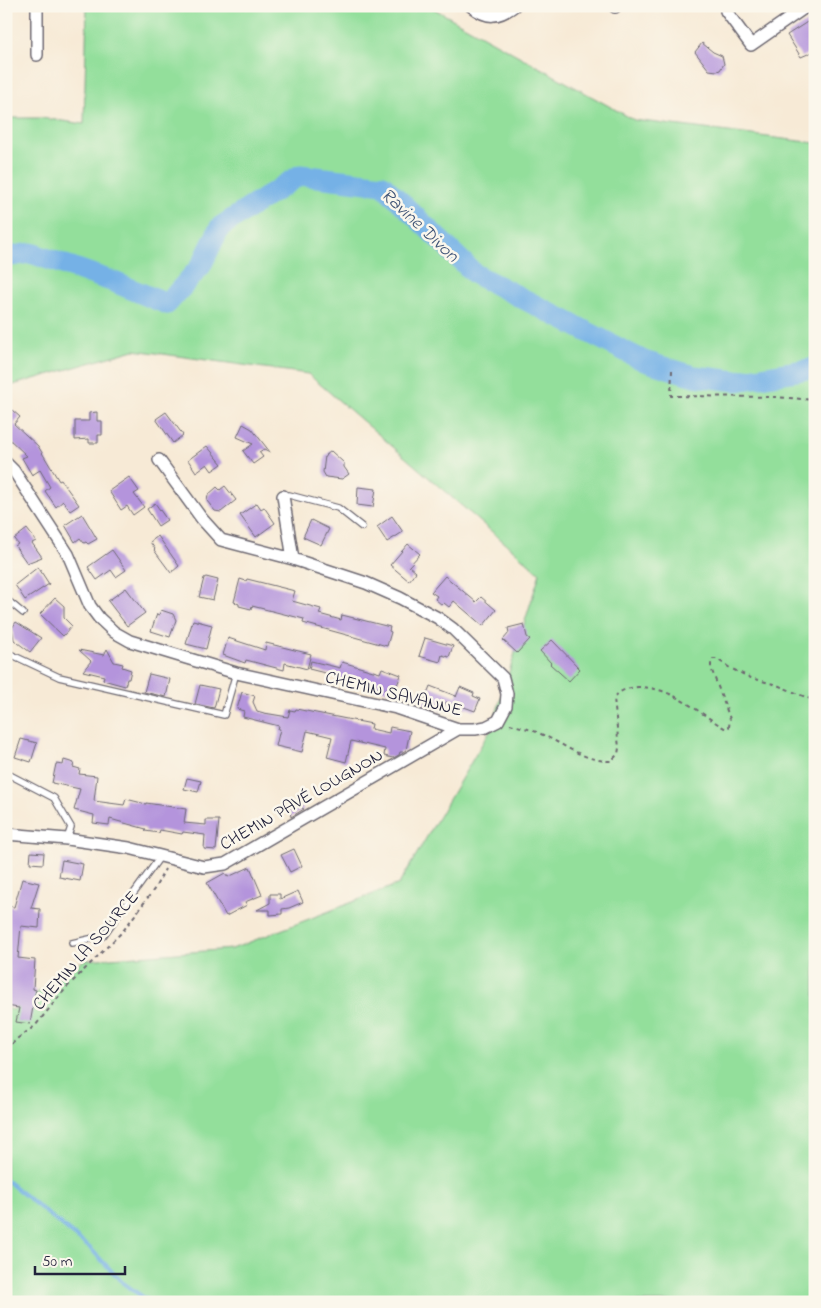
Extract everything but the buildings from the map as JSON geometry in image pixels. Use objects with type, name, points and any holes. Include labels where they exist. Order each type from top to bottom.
[{"type":"street","points":[[36,6],[37,55]]},
{"type":"street","points":[[471,6],[486,15],[495,16],[506,12],[514,6]]},
{"type":"street","points":[[726,11],[751,46],[807,6]]},
{"type":"street","points":[[159,460],[202,519],[221,540],[375,586],[423,610],[453,629],[503,678],[507,694],[506,706],[499,720]]},
{"type":"street","name":"CHEMIN SAVANNE","points":[[6,463],[14,471],[68,554],[90,606],[99,618],[114,632],[130,641],[236,673],[396,708],[458,729],[475,730],[499,720]]},
{"type":"street","points":[[283,496],[293,560]]},
{"type":"street","name":"CHEMIN PAVÉ LOUGNON","points":[[6,834],[67,839],[129,848],[204,867],[224,864],[458,729]]},
{"type":"lane","points":[[283,496],[289,495],[338,508],[362,527]]},
{"type":"lane","points":[[6,599],[23,613]]},
{"type":"lane","points":[[6,652],[59,678],[224,715],[236,673]]},
{"type":"lane","points":[[6,773],[54,798],[71,827],[67,839]]},
{"type":"lane","points":[[72,944],[103,936],[160,857]]},
{"type":"path","points":[[672,370],[671,396],[776,397],[815,400]]},
{"type":"path","points":[[499,720],[540,733],[574,752],[611,761],[615,758],[619,748],[614,698],[626,689],[650,687],[673,695],[726,729],[730,727],[730,719],[711,668],[713,659],[717,659],[730,668],[751,678],[815,701]]},
{"type":"path","name":"CHEMIN LA SOURCE","points":[[6,1050],[18,1038],[36,1026],[67,987],[123,931],[173,860]]},
{"type":"green space","points":[[87,6],[429,6],[634,120],[815,143],[815,1302],[6,1302],[6,1008],[13,1010],[84,960],[232,949],[399,884],[492,727],[540,573],[308,374],[134,350],[6,387],[6,118],[41,118],[84,124]]},
{"type":"waterway","name":"Ravine Divon","points":[[6,257],[31,253],[114,282],[167,304],[201,266],[220,227],[300,175],[383,185],[475,274],[644,361],[694,376],[737,381],[815,368]]},
{"type":"waterway","points":[[6,1180],[91,1249],[123,1283],[150,1302]]}]
